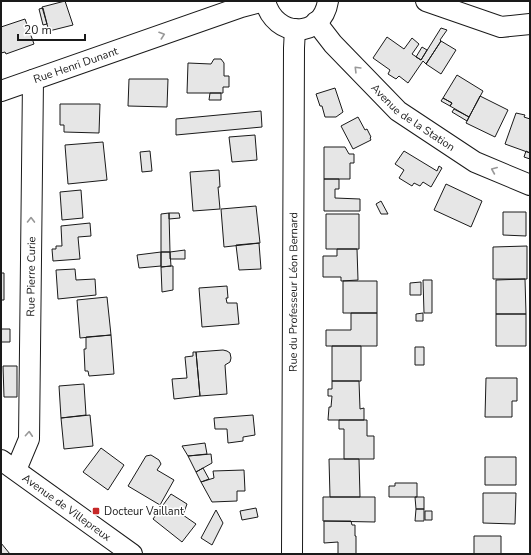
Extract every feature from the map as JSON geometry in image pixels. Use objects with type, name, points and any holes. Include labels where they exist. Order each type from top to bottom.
[{"type":"street","points":[[264,1],[267,9],[278,24],[286,28],[295,29],[310,26],[316,22],[323,16],[327,8],[328,1]]},
{"type":"street","name":"Rue Henri Dunant","points":[[1,90],[241,7],[264,1]]},
{"type":"street","points":[[426,1],[501,27],[530,24]]},
{"type":"street","name":"Avenue de la Station","points":[[316,22],[333,44],[398,110],[475,162],[530,185]]},
{"type":"street","name":"Rue du Professeur Léon Bernard","points":[[292,554],[295,29]]},
{"type":"street","name":"Rue Pierre Curie","points":[[8,465],[29,439],[33,80]]},
{"type":"street","name":"Avenue de Villepreux","points":[[8,465],[132,554]]},
{"type":"building","points":[[65,1],[73,25],[49,31],[42,7]]},
{"type":"building","points":[[43,8],[47,24],[43,25],[39,9]]},
{"type":"building","points":[[25,19],[34,44],[6,54],[5,52],[1,53],[1,27]]},
{"type":"building","points":[[441,28],[447,30],[440,40],[441,41],[426,64],[423,61],[408,83],[399,76],[396,79],[388,74],[390,70],[373,58],[387,37],[404,49],[412,38],[419,44],[412,54],[421,60]]},
{"type":"building","points":[[441,41],[456,50],[441,74],[426,64]]},
{"type":"building","points":[[422,47],[427,50],[421,60],[416,57]]},
{"type":"building","points":[[214,59],[221,59],[224,63],[224,76],[229,76],[229,87],[223,87],[223,93],[187,93],[188,63],[211,64]]},
{"type":"building","points":[[457,75],[483,91],[469,117],[450,106],[452,103],[443,98]]},
{"type":"building","points":[[129,79],[168,79],[167,107],[128,106]]},
{"type":"building","points":[[335,88],[343,112],[336,117],[325,117],[322,106],[320,106],[316,94]]},
{"type":"building","points":[[210,93],[221,93],[221,100],[209,100]]},
{"type":"building","points":[[480,96],[508,110],[495,137],[466,123]]},
{"type":"building","points":[[443,98],[452,103],[450,106],[441,101]]},
{"type":"building","points":[[60,104],[100,104],[99,133],[64,132],[64,125],[60,125]]},
{"type":"building","points":[[454,109],[469,117],[467,121],[452,112]]},
{"type":"building","points":[[261,111],[262,127],[176,135],[176,119]]},
{"type":"building","points":[[516,113],[525,115],[524,117],[530,119],[530,153],[505,144]]},
{"type":"building","points":[[358,117],[365,130],[367,129],[371,140],[353,149],[341,126]]},
{"type":"building","points":[[255,135],[257,160],[232,162],[229,137]]},
{"type":"building","points":[[103,142],[107,180],[68,184],[65,145]]},
{"type":"building","points":[[324,147],[345,147],[349,154],[354,154],[354,163],[350,163],[350,179],[324,179]]},
{"type":"building","points":[[150,151],[152,171],[142,172],[140,152]]},
{"type":"building","points":[[404,151],[437,171],[439,166],[442,168],[431,187],[423,182],[420,186],[414,183],[412,186],[399,178],[404,170],[395,164]]},
{"type":"building","points":[[526,151],[530,153],[530,159],[524,157]]},
{"type":"building","points":[[219,170],[220,187],[218,187],[220,209],[193,211],[190,172]]},
{"type":"building","points":[[324,179],[339,179],[339,189],[335,189],[335,198],[360,199],[360,211],[324,211]]},
{"type":"building","points":[[446,184],[482,201],[471,227],[434,210]]},
{"type":"building","points":[[81,190],[83,218],[62,220],[60,192]]},
{"type":"building","points":[[381,201],[388,214],[381,214],[376,204]]},
{"type":"building","points":[[256,206],[260,243],[224,247],[221,209]]},
{"type":"building","points":[[503,212],[526,212],[526,236],[503,235]]},
{"type":"building","points":[[169,213],[170,252],[161,252],[161,214]]},
{"type":"building","points":[[169,213],[179,213],[180,218],[169,219]]},
{"type":"building","points":[[326,214],[359,214],[359,249],[326,249]]},
{"type":"building","points":[[90,223],[91,236],[78,237],[80,259],[53,261],[52,249],[56,249],[56,246],[62,246],[61,226]]},
{"type":"building","points":[[259,243],[261,269],[239,270],[236,245]]},
{"type":"building","points":[[527,246],[527,279],[493,279],[493,247]]},
{"type":"building","points":[[337,249],[357,249],[358,280],[341,281],[341,277],[323,277],[323,256],[337,256]]},
{"type":"building","points":[[185,250],[185,259],[170,259],[170,252]]},
{"type":"building","points":[[161,252],[161,266],[139,268],[137,255]]},
{"type":"building","points":[[161,252],[170,252],[171,266],[161,267]]},
{"type":"building","points":[[173,266],[173,290],[162,292],[161,267]]},
{"type":"building","points":[[75,269],[76,280],[95,279],[96,295],[58,299],[56,270]]},
{"type":"building","points":[[1,273],[4,273],[4,300],[1,300]]},
{"type":"building","points":[[525,279],[526,314],[496,314],[496,280]]},
{"type":"building","points":[[423,280],[432,280],[432,313],[424,313]]},
{"type":"building","points":[[343,281],[377,281],[377,313],[343,313]]},
{"type":"building","points":[[421,282],[421,295],[410,295],[410,283]]},
{"type":"building","points":[[227,286],[227,303],[237,303],[239,324],[202,327],[199,288]]},
{"type":"building","points":[[107,297],[111,335],[80,338],[77,300]]},
{"type":"building","points":[[351,313],[377,313],[377,346],[326,346],[326,330],[351,330]]},
{"type":"building","points":[[423,313],[423,321],[416,321],[416,314]]},
{"type":"building","points":[[496,314],[526,314],[526,346],[496,346]]},
{"type":"building","points":[[1,329],[10,329],[10,342],[1,342]]},
{"type":"building","points":[[111,335],[114,374],[89,376],[88,371],[85,371],[84,349],[86,349],[86,337]]},
{"type":"building","points":[[332,346],[361,346],[361,381],[332,381]]},
{"type":"building","points":[[415,347],[424,347],[424,365],[415,365]]},
{"type":"building","points":[[223,350],[230,353],[231,358],[230,362],[225,365],[227,394],[200,396],[196,352]]},
{"type":"building","points":[[193,352],[196,352],[200,396],[174,399],[172,379],[187,378],[185,357],[193,356]]},
{"type":"building","points":[[3,366],[17,366],[17,397],[4,397]]},
{"type":"building","points":[[486,378],[517,378],[517,401],[512,401],[512,417],[485,417]]},
{"type":"building","points":[[332,381],[359,381],[360,409],[364,408],[364,420],[328,420],[332,396],[328,396],[328,389],[332,389]]},
{"type":"building","points":[[84,384],[86,415],[61,418],[59,386]]},
{"type":"building","points":[[90,415],[93,446],[64,449],[61,418]]},
{"type":"building","points":[[253,415],[255,435],[243,437],[243,441],[228,443],[227,429],[215,429],[214,418]]},
{"type":"building","points":[[339,420],[367,420],[367,436],[374,436],[374,459],[344,459],[344,429],[339,429]]},
{"type":"building","points":[[205,443],[207,454],[188,456],[182,446]]},
{"type":"building","points":[[101,448],[124,465],[108,490],[83,472]]},
{"type":"building","points":[[211,454],[212,463],[196,472],[188,456]]},
{"type":"building","points":[[151,455],[159,460],[161,464],[157,470],[174,480],[160,505],[128,486],[146,456]]},
{"type":"building","points":[[485,457],[516,457],[516,485],[485,485]]},
{"type":"building","points":[[329,459],[359,459],[360,497],[330,497]]},
{"type":"building","points":[[203,468],[209,479],[201,482],[196,472]]},
{"type":"building","points":[[244,470],[245,491],[237,491],[237,501],[212,502],[201,482],[214,478],[213,471]]},
{"type":"building","points":[[395,483],[417,483],[417,497],[389,497],[389,486],[395,486]]},
{"type":"building","points":[[483,493],[516,493],[515,524],[483,523]]},
{"type":"building","points":[[171,494],[187,504],[183,515],[196,524],[182,542],[153,519]]},
{"type":"building","points":[[323,497],[375,497],[375,522],[323,521]]},
{"type":"building","points":[[415,497],[424,497],[424,509],[416,509]]},
{"type":"building","points":[[256,508],[258,517],[242,520],[240,511]]},
{"type":"building","points":[[416,509],[424,509],[424,521],[415,521]]},
{"type":"building","points":[[216,510],[223,523],[212,545],[201,538]]},
{"type":"building","points":[[425,511],[432,511],[432,520],[425,520]]},
{"type":"building","points":[[324,521],[351,521],[352,525],[355,525],[356,554],[338,554],[338,542],[324,543]]},
{"type":"building","points":[[474,536],[501,536],[501,554],[474,554]]},
{"type":"building","points":[[1,543],[10,554],[1,554]]},
{"type":"place","name":"Docteur Vaillant","points":[[96,511]]}]
